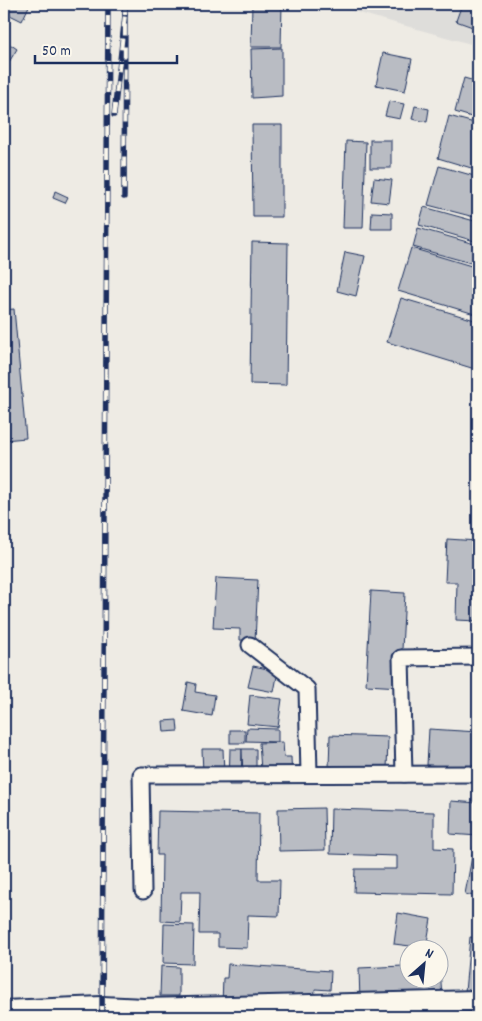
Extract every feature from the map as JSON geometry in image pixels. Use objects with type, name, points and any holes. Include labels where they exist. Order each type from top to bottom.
[{"type":"street","points":[[250,645],[307,689],[309,774]]},
{"type":"street","points":[[404,774],[402,658],[478,657]]},
{"type":"street","points":[[142,891],[141,776],[478,774]]},
{"type":"street","points":[[4,1011],[102,1007],[144,1013],[478,1001]]},
{"type":"shaded area","points":[[327,4],[478,4],[478,46]]},
{"type":"building","points":[[4,4],[30,4],[22,21],[4,12]]},
{"type":"building","points":[[252,4],[282,4],[281,47],[251,47]]},
{"type":"building","points":[[462,4],[478,4],[478,29],[456,21]]},
{"type":"building","points":[[4,40],[17,49],[4,70]]},
{"type":"building","points":[[282,48],[282,96],[252,98],[251,49]]},
{"type":"building","points":[[383,53],[412,59],[405,91],[376,85]]},
{"type":"building","points":[[464,78],[478,82],[478,119],[455,112]]},
{"type":"building","points":[[389,101],[404,104],[400,119],[385,116]]},
{"type":"building","points":[[415,106],[429,109],[427,122],[412,119]]},
{"type":"building","points":[[449,116],[478,124],[478,170],[438,158]]},
{"type":"building","points":[[252,125],[282,125],[282,217],[253,217]]},
{"type":"building","points":[[370,140],[391,140],[391,168],[370,168]]},
{"type":"building","points":[[346,141],[366,142],[363,228],[343,228]]},
{"type":"building","points":[[439,166],[478,177],[478,218],[428,205]]},
{"type":"building","points":[[374,178],[392,180],[389,203],[371,201]]},
{"type":"building","points":[[55,191],[68,197],[65,203],[53,198]]},
{"type":"building","points":[[424,207],[478,222],[478,242],[419,225]]},
{"type":"building","points":[[372,212],[392,213],[392,229],[371,229]]},
{"type":"building","points":[[418,228],[478,245],[478,265],[413,247]]},
{"type":"building","points":[[252,242],[288,243],[286,385],[250,384]]},
{"type":"building","points":[[411,248],[478,268],[478,315],[398,291]]},
{"type":"building","points":[[345,252],[365,256],[356,296],[337,291]]},
{"type":"building","points":[[401,298],[478,321],[478,370],[387,342]]},
{"type":"building","points":[[14,309],[26,438],[4,440],[4,310]]},
{"type":"building","points":[[447,539],[478,541],[478,621],[456,620],[457,582],[445,582]]},
{"type":"building","points":[[216,578],[258,580],[255,641],[240,640],[240,629],[213,628]]},
{"type":"building","points":[[371,591],[405,593],[400,687],[366,685]]},
{"type":"building","points":[[253,666],[278,671],[274,692],[248,687]]},
{"type":"building","points":[[188,682],[196,684],[195,692],[215,695],[212,716],[183,711]]},
{"type":"building","points":[[250,695],[282,699],[278,727],[247,724]]},
{"type":"building","points":[[177,720],[178,731],[164,732],[163,721]]},
{"type":"building","points":[[247,728],[278,729],[278,742],[246,741]]},
{"type":"building","points":[[429,729],[478,732],[478,768],[427,765]]},
{"type":"building","points":[[230,730],[245,730],[245,743],[230,743]]},
{"type":"building","points":[[330,735],[388,737],[387,770],[329,768]]},
{"type":"building","points":[[283,742],[284,757],[291,757],[292,781],[262,783],[259,743]]},
{"type":"building","points":[[202,749],[223,749],[224,773],[203,773]]},
{"type":"building","points":[[230,749],[242,749],[241,785],[229,785]]},
{"type":"building","points":[[242,749],[256,749],[256,778],[243,778]]},
{"type":"building","points":[[451,801],[478,803],[478,836],[450,834]]},
{"type":"building","points":[[324,808],[325,850],[279,851],[278,809]]},
{"type":"building","points":[[331,809],[434,812],[434,848],[453,849],[452,894],[354,892],[355,869],[397,869],[397,856],[330,854]]},
{"type":"building","points":[[158,811],[259,813],[258,880],[280,880],[279,916],[248,915],[247,948],[218,947],[218,934],[199,934],[200,892],[181,892],[180,922],[161,921],[162,855],[157,855]]},
{"type":"building","points":[[474,846],[478,847],[478,897],[465,894]]},
{"type":"building","points":[[398,913],[431,919],[428,938],[400,938],[400,945],[394,944]]},
{"type":"building","points":[[164,924],[194,925],[193,964],[163,963]]},
{"type":"building","points":[[470,937],[478,938],[478,993],[465,992]]},
{"type":"building","points":[[228,964],[331,971],[330,990],[315,989],[314,1004],[222,1004],[223,978],[227,978]]},
{"type":"building","points":[[161,966],[179,967],[179,996],[160,996]]},
{"type":"building","points":[[400,966],[400,988],[441,988],[442,999],[360,1002],[359,968]]},
{"type":"railway","points":[[102,1017],[108,4]]},
{"type":"railway","points":[[125,4],[125,15]]},
{"type":"railway","points":[[114,115],[125,15],[124,197]]}]
